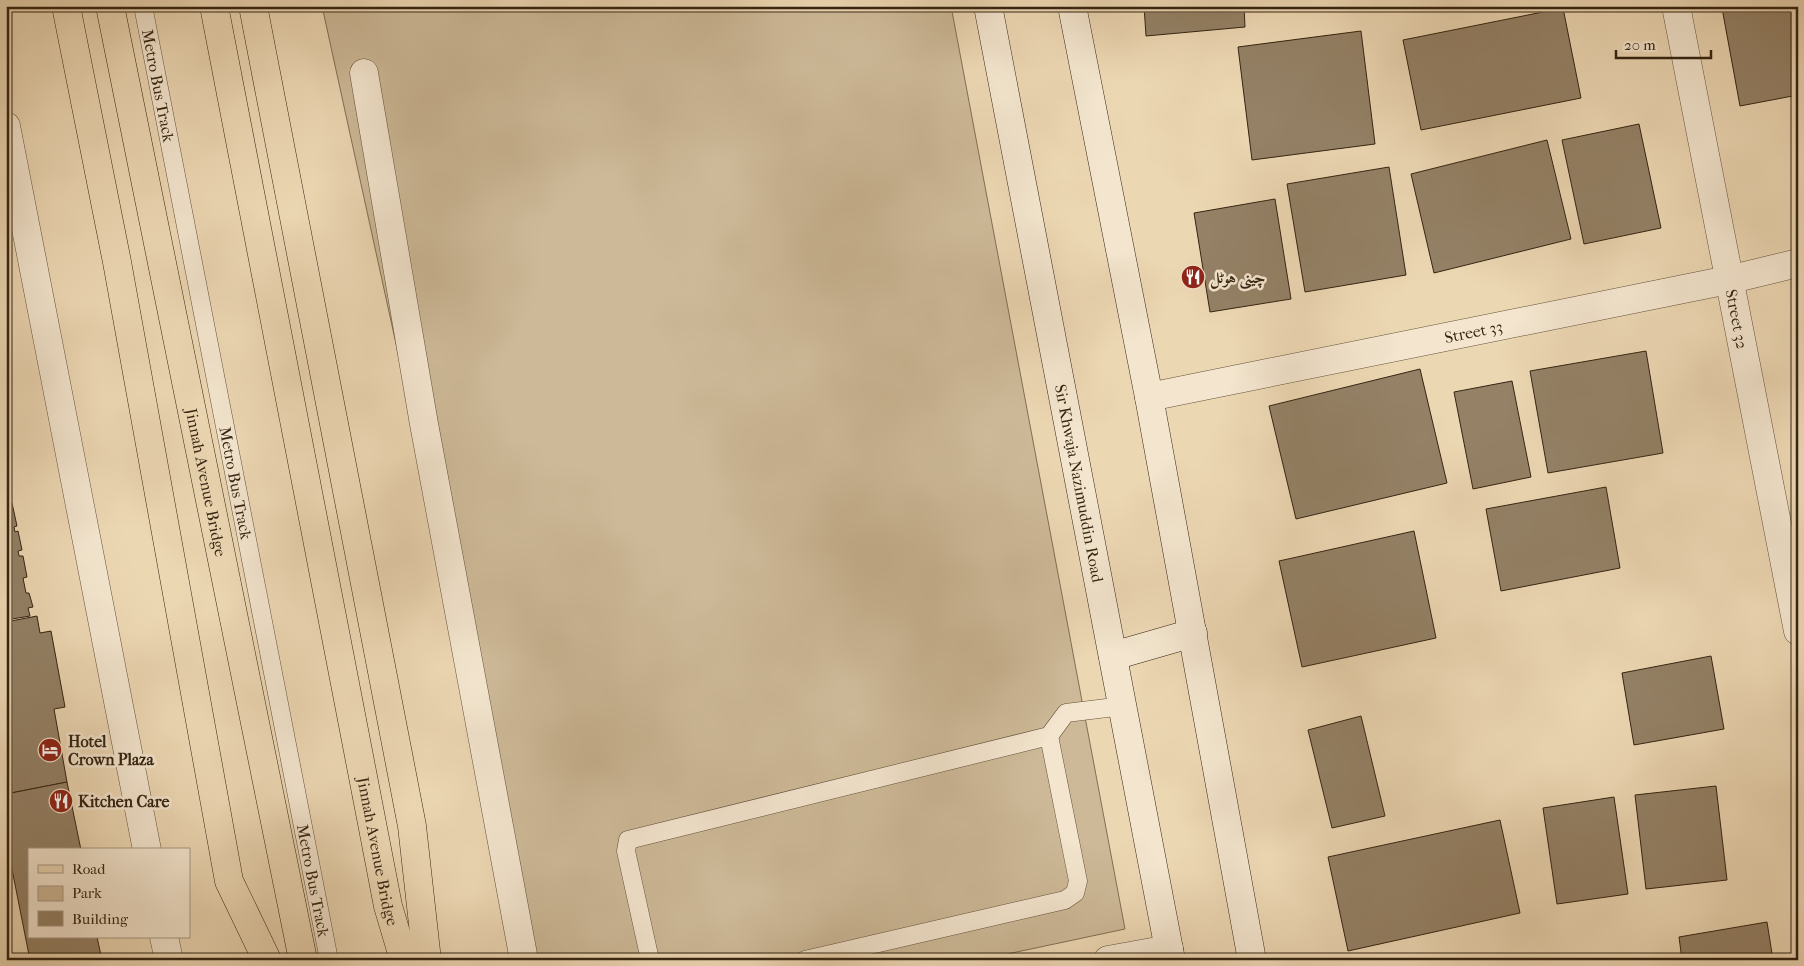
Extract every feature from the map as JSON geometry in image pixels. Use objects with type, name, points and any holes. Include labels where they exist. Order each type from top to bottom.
[{"type":"main road","points":[[66,6],[117,262],[229,880],[267,960]]},
{"type":"main road","name":"Jinnah Avenue Bridge","points":[[110,6],[303,960]]},
{"type":"main road","name":"Jinnah Avenue Bridge","points":[[214,6],[388,906],[404,960]]},
{"type":"main road","points":[[253,6],[412,826],[427,960]]},
{"type":"street","name":"Sir Khwaja Nazimuddin Road","points":[[988,6],[1170,954]]},
{"type":"street","points":[[1072,6],[1149,397],[1252,960]]},
{"type":"street","name":"Street 32","points":[[1676,6],[1798,631]]},
{"type":"street","points":[[364,73],[424,424],[524,960]]},
{"type":"street","points":[[6,126],[147,848]]},
{"type":"street","name":"Street 33","points":[[1149,397],[1728,280],[1798,263]]},
{"type":"street","points":[[1113,656],[1192,633]]},
{"type":"street","points":[[164,938],[169,960]]},
{"type":"street","points":[[1108,960],[1170,954]]},
{"type":"lane","name":"Metro Bus Track","points":[[143,6],[329,960]]},
{"type":"lane","points":[[650,960],[626,851],[628,840],[1049,736],[1066,712],[1122,706]]},
{"type":"lane","points":[[805,960],[1065,900],[1075,893],[1078,881],[1049,736]]},
{"type":"green space","points":[[322,6],[951,6],[1125,929],[979,960],[531,960]]},
{"type":"building","points":[[1144,6],[1244,6],[1245,27],[1146,36]]},
{"type":"building","points":[[1730,6],[1798,6],[1798,95],[1740,106],[1722,8]]},
{"type":"building","points":[[1563,8],[1581,98],[1421,130],[1403,40]]},
{"type":"building","points":[[1361,31],[1375,144],[1252,160],[1238,47]]},
{"type":"building","points":[[1639,124],[1661,228],[1584,244],[1562,140]]},
{"type":"building","points":[[1547,140],[1571,239],[1434,273],[1411,174]]},
{"type":"building","points":[[1389,167],[1406,275],[1305,292],[1287,184]]},
{"type":"building","points":[[1275,199],[1291,299],[1210,312],[1194,213]]},
{"type":"building","points":[[1646,351],[1663,453],[1548,473],[1530,371]]},
{"type":"building","points":[[1420,369],[1447,483],[1296,519],[1269,406]]},
{"type":"building","points":[[1512,381],[1531,477],[1473,489],[1454,392]]},
{"type":"building","points":[[6,469],[10,488],[7,489],[9,504],[12,503],[17,526],[14,527],[15,532],[18,531],[22,550],[18,551],[19,556],[23,556],[27,577],[23,578],[26,593],[29,593],[33,607],[28,608],[30,616],[6,620]]},
{"type":"building","points":[[1606,487],[1620,568],[1501,591],[1486,509]]},
{"type":"building","points":[[1414,531],[1436,638],[1302,667],[1279,561]]},
{"type":"building","points":[[37,616],[40,633],[51,631],[65,707],[54,709],[67,782],[6,794],[6,622]]},
{"type":"building","points":[[1711,656],[1724,729],[1634,745],[1622,673]]},
{"type":"building","points":[[1361,716],[1385,816],[1332,828],[1308,730]]},
{"type":"building","points":[[67,782],[81,848],[28,848],[28,938],[97,938],[102,960],[30,960],[6,839],[6,794]]},
{"type":"building","points":[[1716,786],[1727,880],[1646,889],[1635,795]]},
{"type":"building","points":[[1614,797],[1628,894],[1557,904],[1543,808]]},
{"type":"building","points":[[1500,820],[1520,913],[1348,951],[1328,857]]},
{"type":"building","points":[[1767,922],[1773,960],[1682,960],[1679,937]]},
{"type":"place","name":"چینی ہوٹل","points":[[1193,277]]},
{"type":"place","name":"Hotel Crown Plaza","points":[[50,750]]},
{"type":"place","name":"Kitchen Care","points":[[61,801]]}]
